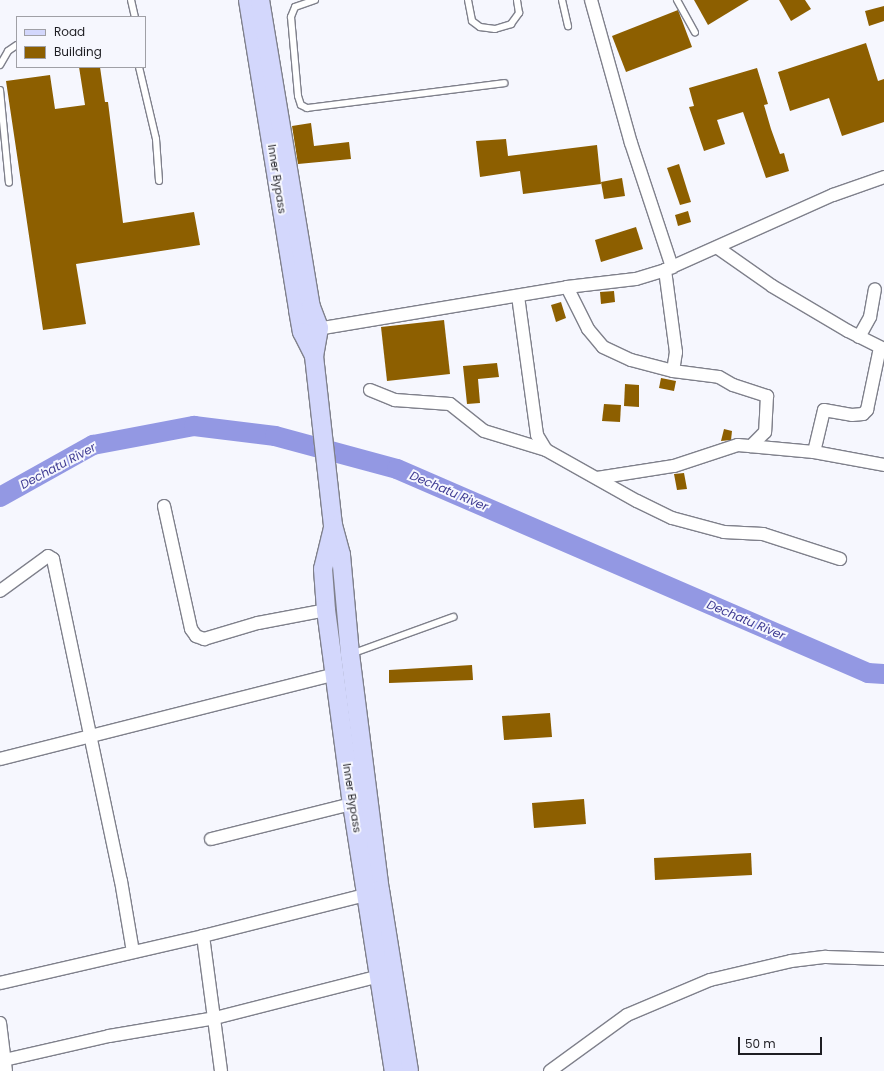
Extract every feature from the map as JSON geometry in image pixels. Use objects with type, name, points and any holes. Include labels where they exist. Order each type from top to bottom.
[{"type":"main road","name":"Inner Bypass","points":[[248,0],[314,356],[333,525],[341,555],[350,654],[360,802]]},
{"type":"main road","name":"Inner Bypass","points":[[260,0],[311,307],[310,330]]},
{"type":"main road","name":"Inner Bypass","points":[[333,525],[323,569],[326,610],[335,674],[360,802],[374,893],[409,1071]]},
{"type":"main road","name":"Inner Bypass","points":[[374,893],[380,976],[394,1071]]},
{"type":"street","points":[[591,0],[668,269],[676,352],[673,371]]},
{"type":"street","points":[[310,330],[567,287],[636,279],[668,269],[834,195],[884,177]]},
{"type":"street","points":[[718,248],[772,286],[882,349],[867,410],[863,414],[852,415],[824,410],[814,452]]},
{"type":"street","points":[[567,287],[588,329],[603,347],[630,360],[673,371],[720,377],[733,385],[767,396],[765,432],[751,446]]},
{"type":"street","points":[[859,337],[870,317],[875,289]]},
{"type":"street","points":[[518,296],[536,428],[541,444],[546,450]]},
{"type":"street","points":[[370,390],[395,400],[450,404],[484,431],[546,450],[672,518],[724,532],[763,534],[840,559]]},
{"type":"street","points":[[520,442],[536,428]]},
{"type":"street","points":[[597,478],[647,472],[738,445],[814,452],[884,465]]},
{"type":"street","points":[[164,506],[191,629],[196,636],[204,639],[258,623],[326,610]]},
{"type":"street","points":[[0,592],[47,557],[53,558],[121,881],[133,952]]},
{"type":"street","points":[[0,759],[335,674]]},
{"type":"street","points":[[211,840],[360,802]]},
{"type":"street","points":[[0,983],[204,936],[374,893]]},
{"type":"street","points":[[204,936],[221,1071]]},
{"type":"street","points":[[550,1071],[627,1015],[710,980],[791,961],[826,958],[884,959]]},
{"type":"street","points":[[0,1023],[4,1064],[109,1036],[215,1018],[380,976]]},
{"type":"lane","points":[[131,0],[134,16]]},
{"type":"lane","points":[[315,0],[295,7],[291,17],[298,96],[301,105],[307,108],[504,83]]},
{"type":"lane","points":[[468,0],[472,21],[480,28],[495,29],[511,24],[519,13],[517,0]]},
{"type":"lane","points":[[562,0],[568,26]]},
{"type":"lane","points":[[677,0],[695,32]]},
{"type":"lane","points":[[0,65],[8,51],[16,46]]},
{"type":"lane","points":[[139,68],[157,146],[159,181]]},
{"type":"lane","points":[[0,90],[8,183]]},
{"type":"lane","points":[[350,654],[453,617]]},
{"type":"building","points":[[694,0],[749,0],[708,25]]},
{"type":"building","points":[[779,0],[805,0],[811,9],[791,21]]},
{"type":"building","points":[[884,6],[884,21],[869,26],[865,11]]},
{"type":"building","points":[[678,10],[692,47],[626,72],[612,36]]},
{"type":"building","points":[[866,43],[878,81],[884,79],[884,122],[842,136],[829,98],[790,111],[778,72]]},
{"type":"building","points":[[79,68],[100,68],[105,102],[108,102],[123,223],[194,212],[200,245],[76,264],[86,324],[43,330],[6,81],[50,75],[55,109],[85,105]]},
{"type":"building","points":[[757,68],[768,104],[764,105],[771,129],[780,154],[784,153],[789,171],[766,178],[743,112],[717,120],[725,144],[704,151],[689,107],[694,106],[689,88]]},
{"type":"building","points":[[311,123],[314,146],[349,142],[351,159],[298,164],[292,126]]},
{"type":"building","points":[[506,139],[508,156],[597,145],[601,184],[523,194],[520,171],[480,177],[476,141]]},
{"type":"building","points":[[679,164],[691,202],[680,205],[667,168]]},
{"type":"building","points":[[622,178],[625,196],[604,199],[601,182]]},
{"type":"building","points":[[688,211],[691,222],[678,226],[675,215]]},
{"type":"building","points":[[636,227],[643,249],[601,262],[595,240]]},
{"type":"building","points":[[614,291],[615,302],[601,304],[600,292]]},
{"type":"building","points":[[561,302],[566,318],[556,322],[551,305]]},
{"type":"building","points":[[444,320],[450,374],[387,381],[381,327]]},
{"type":"building","points":[[497,363],[499,377],[478,379],[480,403],[467,404],[463,366]]},
{"type":"building","points":[[661,378],[676,381],[674,391],[659,388]]},
{"type":"building","points":[[625,384],[639,385],[639,407],[624,406]]},
{"type":"building","points":[[604,404],[621,405],[620,422],[602,421]]},
{"type":"building","points":[[724,429],[732,431],[731,440],[721,441]]},
{"type":"building","points":[[684,473],[687,489],[677,490],[674,474]]},
{"type":"building","points":[[472,665],[473,680],[389,683],[389,670]]},
{"type":"building","points":[[550,713],[552,737],[504,740],[502,716]]},
{"type":"building","points":[[584,799],[586,824],[534,828],[532,803]]},
{"type":"building","points":[[751,853],[752,875],[655,880],[654,858]]},
{"type":"waterway","name":"Dechatu River","points":[[0,497],[93,445],[194,426],[275,436],[397,469],[868,673],[884,674]]}]
